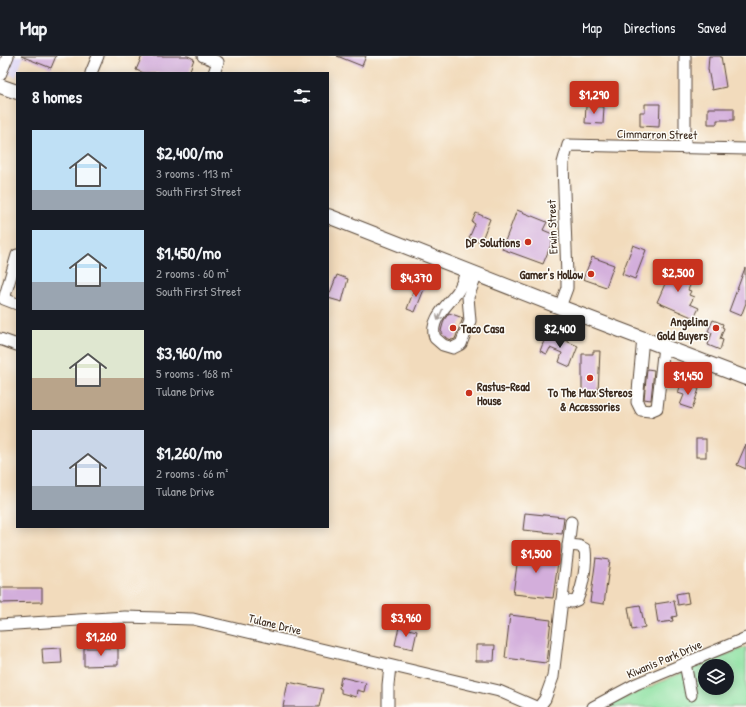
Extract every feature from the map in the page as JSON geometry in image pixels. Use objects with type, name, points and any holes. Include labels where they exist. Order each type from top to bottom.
[{"type":"main road","points":[[0,86],[16,92]]},
{"type":"main road","points":[[329,216],[746,378]]},
{"type":"street","points":[[1,69],[8,56]]},
{"type":"street","points":[[91,72],[98,56]]},
{"type":"street","points":[[203,56],[218,62],[214,72]]},
{"type":"street","points":[[685,56],[685,148]]},
{"type":"street","name":"Cimmarron Street","points":[[568,145],[746,148]]},
{"type":"street","name":"Erwin Street","points":[[560,307],[567,288],[563,163],[568,145]]},
{"type":"street","points":[[16,258],[2,305],[16,304]]},
{"type":"street","points":[[472,272],[468,297],[470,321],[461,344],[453,348],[435,338],[434,329],[442,308],[472,272]]},
{"type":"street","points":[[643,338],[637,402],[641,410],[650,411],[657,408],[664,346]]},
{"type":"street","points":[[0,339],[16,345]]},
{"type":"street","points":[[539,707],[545,699],[553,677],[571,522]]},
{"type":"street","points":[[562,600],[572,602],[577,600],[580,593],[586,556],[585,549],[579,546],[568,545]]},
{"type":"street","name":"Tulane Drive","points":[[0,625],[125,617],[193,619],[499,691],[536,707]]},
{"type":"street","name":"Kiwanis Park Drive","points":[[593,707],[636,684],[746,638]]},
{"type":"street","points":[[685,663],[691,694]]},
{"type":"street","points":[[388,707],[390,666]]},
{"type":"shaded area","points":[[0,56],[24,56],[18,72],[16,72],[16,77],[0,71]]},
{"type":"green space","points":[[746,647],[746,707],[605,707],[698,666],[698,695],[734,695],[734,659],[716,659]]},
{"type":"building","points":[[21,56],[56,56],[51,68]]},
{"type":"building","points":[[142,56],[188,56],[194,59],[189,72],[141,72],[136,70]]},
{"type":"building","points":[[337,56],[366,56],[362,66]]},
{"type":"building","points":[[709,56],[721,56],[726,87],[712,90],[708,69]]},
{"type":"building","points":[[645,104],[660,104],[659,127],[640,126],[640,112],[645,112]]},
{"type":"building","points":[[586,106],[604,107],[603,124],[585,123]]},
{"type":"building","points":[[708,108],[734,108],[734,120],[717,120],[717,124],[708,124]]},
{"type":"building","name":"DP Solutions","points":[[517,210],[547,222],[543,230],[555,235],[543,264],[502,249]]},
{"type":"building","points":[[476,213],[490,219],[481,242],[469,238],[475,224],[472,222]]},
{"type":"building","points":[[633,245],[646,250],[635,279],[622,274]]},
{"type":"building","points":[[592,257],[614,265],[606,287],[583,279]]},
{"type":"building","points":[[672,268],[694,277],[688,290],[691,291],[689,295],[694,297],[690,304],[699,308],[694,318],[657,302]]},
{"type":"building","points":[[745,268],[746,303],[741,316],[729,311]]},
{"type":"building","points":[[337,275],[348,279],[342,302],[329,298]]},
{"type":"building","points":[[416,284],[425,287],[415,312],[407,309]]},
{"type":"building","name":"Taco Casa","points":[[449,313],[463,318],[455,339],[452,340],[446,338],[441,331],[444,320]]},
{"type":"building","points":[[713,320],[723,324],[722,327],[724,328],[720,339],[723,340],[720,350],[708,345],[712,333],[708,331]]},
{"type":"building","points":[[547,333],[578,346],[570,367],[559,362],[562,353],[550,348],[547,354],[540,351]]},
{"type":"building","name":"To The Max Stereos & Accessories","points":[[593,351],[600,351],[598,393],[582,393],[582,354],[593,354]]},
{"type":"building","points":[[647,369],[654,370],[651,400],[644,399]]},
{"type":"building","points":[[681,384],[699,389],[692,409],[680,405],[684,395],[678,393]]},
{"type":"building","points":[[696,439],[706,439],[706,457],[696,457]]},
{"type":"building","points":[[746,444],[746,469],[737,465]]},
{"type":"building","points":[[525,513],[564,517],[562,534],[523,530]]},
{"type":"building","points":[[519,550],[559,555],[553,598],[513,594]]},
{"type":"building","points":[[596,558],[610,560],[604,604],[590,602]]},
{"type":"building","points":[[0,588],[42,588],[42,602],[0,603]]},
{"type":"building","points":[[687,592],[689,603],[678,605],[676,594]]},
{"type":"building","points":[[674,601],[677,616],[672,617],[673,621],[658,623],[655,604]]},
{"type":"building","points":[[640,605],[645,627],[632,630],[628,607]]},
{"type":"building","points":[[510,615],[551,620],[546,663],[505,658]]},
{"type":"building","points":[[399,627],[417,631],[413,649],[395,645]]},
{"type":"building","points":[[476,645],[495,645],[494,661],[476,661]]},
{"type":"building","points":[[61,648],[62,663],[43,664],[42,649]]},
{"type":"building","points":[[84,648],[118,648],[118,665],[84,666]]},
{"type":"building","points":[[341,677],[366,683],[364,692],[357,690],[356,697],[341,693],[341,689],[339,688]]},
{"type":"building","points":[[288,682],[323,689],[319,707],[283,707]]},
{"type":"place","name":"DP Solutions","points":[[528,242]]},
{"type":"place","name":"Gamer's Hollow","points":[[591,274]]},
{"type":"place","name":"Taco Casa","points":[[453,328]]},
{"type":"place","name":"Angelina Gold Buyers","points":[[716,328]]},
{"type":"place","name":"To The Max Stereos & Accessories","points":[[590,378]]},
{"type":"place","name":"Rastus-Read House","points":[[469,393]]}]
